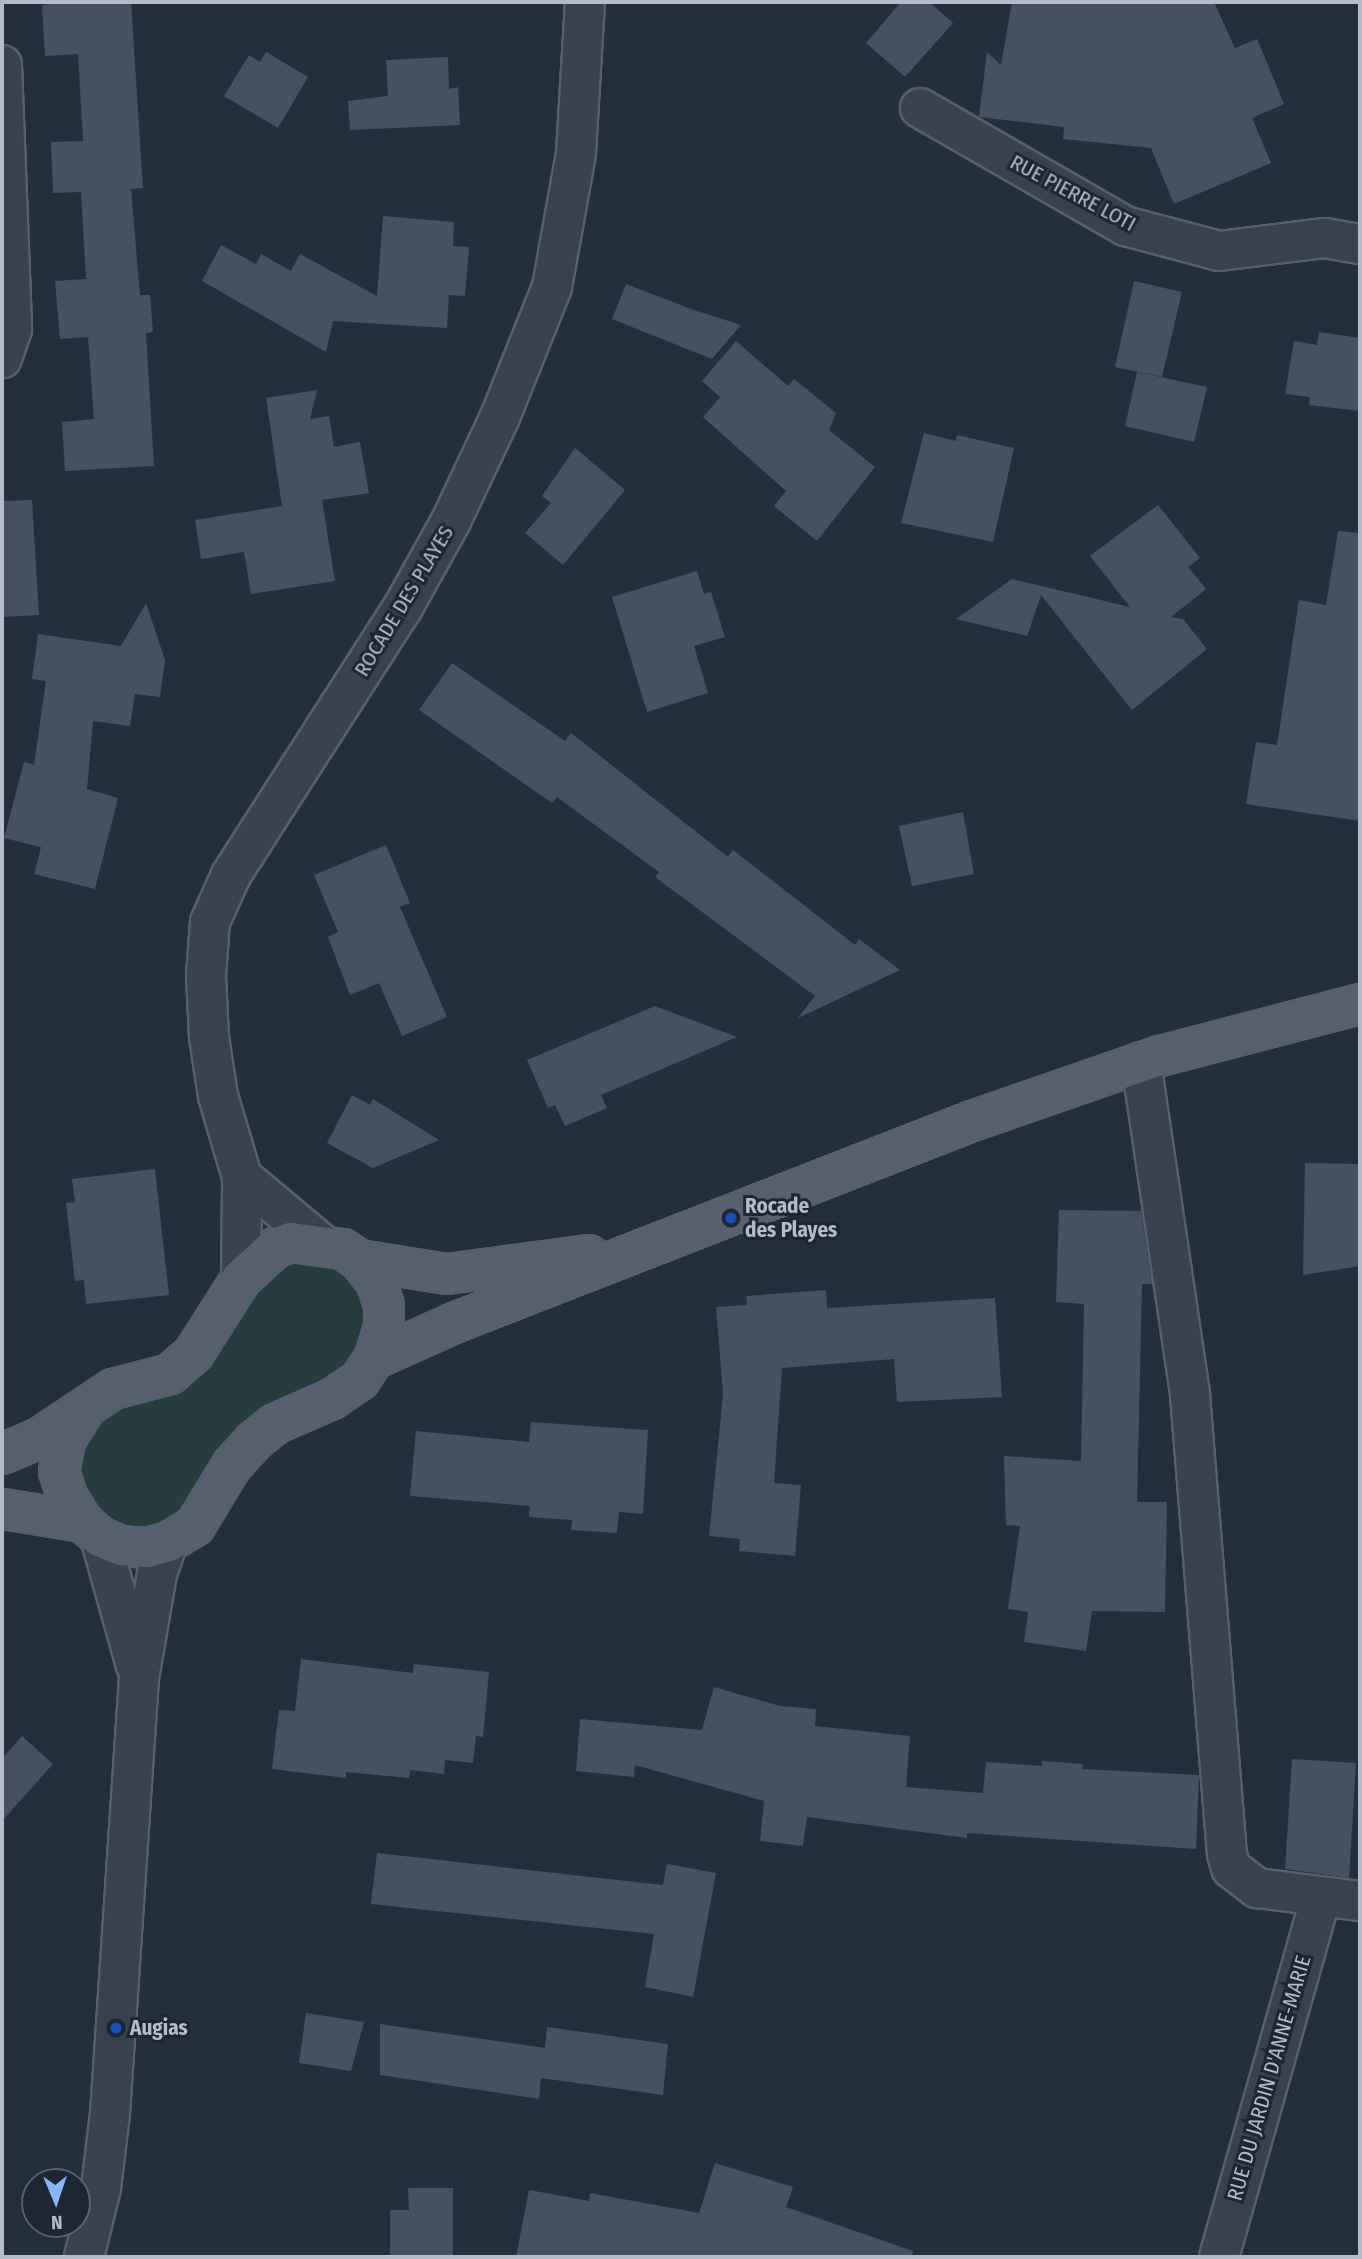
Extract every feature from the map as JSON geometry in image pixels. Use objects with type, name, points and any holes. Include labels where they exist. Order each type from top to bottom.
[{"type":"main road","points":[[374,1359],[454,1323],[664,1244],[972,1121],[1141,1062],[1360,1004]]},
{"type":"main road","points":[[2,1454],[38,1438],[113,1389],[170,1374],[194,1353],[241,1279],[275,1248],[291,1242],[322,1244],[359,1260],[447,1274],[664,1244]]},
{"type":"main road","points":[[2,1509],[91,1530],[121,1546],[148,1548],[168,1542],[195,1526],[232,1465],[253,1442],[275,1424],[332,1399],[360,1380],[374,1359],[384,1306],[376,1281],[359,1260]]},
{"type":"main road","points":[[85,1408],[66,1439],[59,1471],[66,1496],[91,1530]]},
{"type":"street","name":"ROCADE DES PLAYES","points":[[241,1279],[242,1177],[218,1096],[209,1037],[206,976],[210,922],[231,875],[402,609],[451,521],[500,418],[552,287],[576,153],[585,2]]},
{"type":"street","points":[[2,65],[12,329],[2,358]]},
{"type":"street","name":"RUE PIERRE LOTI","points":[[920,108],[1125,226],[1219,251],[1325,238],[1360,244]]},
{"type":"street","points":[[1141,1062],[1190,1395],[1227,1854],[1231,1868],[1257,1888],[1320,1899],[1360,1901]]},
{"type":"street","points":[[242,1177],[322,1244]]},
{"type":"street","points":[[91,1530],[139,1678]]},
{"type":"street","points":[[84,2257],[101,2188],[110,2113],[139,1678],[157,1574],[168,1542]]},
{"type":"street","name":"RUE DU JARDIN D'ANNE-MARIE","points":[[1219,2257],[1320,1899]]},
{"type":"green space","points":[[343,1249],[380,1345],[298,1412],[195,1526],[100,1537],[66,1439],[146,1383],[259,1259]]},
{"type":"building","points":[[131,2],[143,188],[131,189],[140,295],[150,295],[153,332],[146,333],[154,466],[65,471],[62,422],[94,419],[88,337],[60,339],[55,281],[86,279],[81,192],[53,193],[51,142],[83,141],[78,54],[45,56],[42,5]]},
{"type":"building","points":[[901,2],[929,2],[953,23],[905,77],[866,43]]},
{"type":"building","points":[[1012,2],[1214,2],[1235,48],[1257,39],[1284,104],[1252,118],[1271,163],[1174,204],[1151,148],[1063,139],[1064,127],[979,117],[987,52],[1001,65]]},
{"type":"building","points":[[266,52],[308,77],[278,128],[224,96],[249,55],[260,62]]},
{"type":"building","points":[[448,57],[449,89],[458,87],[460,125],[350,130],[348,101],[388,96],[386,60]]},
{"type":"building","points":[[383,216],[454,222],[453,246],[469,247],[465,296],[449,295],[447,328],[333,321],[326,352],[202,281],[221,245],[256,264],[261,254],[291,271],[300,254],[377,296]]},
{"type":"building","points":[[1134,281],[1182,292],[1162,377],[1115,367]]},
{"type":"building","points":[[626,284],[741,325],[712,359],[612,319]]},
{"type":"building","points":[[1319,332],[1360,338],[1360,411],[1309,405],[1310,397],[1285,394],[1294,341],[1317,345]]},
{"type":"building","points":[[736,341],[788,386],[794,379],[836,413],[829,430],[875,467],[817,541],[774,506],[786,491],[703,417],[720,397],[702,381]]},
{"type":"building","points":[[1137,372],[1207,387],[1194,442],[1125,426]]},
{"type":"building","points":[[317,390],[310,419],[329,416],[334,447],[360,442],[369,493],[322,500],[335,581],[251,594],[244,552],[201,559],[195,520],[282,506],[266,398]]},
{"type":"building","points":[[924,433],[956,441],[957,435],[1014,448],[993,542],[901,523]]},
{"type":"building","points":[[575,448],[625,490],[563,565],[525,533],[551,503],[542,496]]},
{"type":"building","points":[[32,500],[39,615],[2,617],[2,501]]},
{"type":"building","points":[[1158,505],[1200,558],[1188,567],[1206,589],[1171,617],[1183,619],[1207,649],[1132,710],[1041,595],[1027,636],[956,619],[1012,579],[1130,607],[1090,556]]},
{"type":"building","points":[[1338,531],[1360,533],[1360,821],[1246,804],[1256,742],[1277,745],[1299,600],[1326,605]]},
{"type":"building","points":[[697,571],[704,594],[711,592],[725,637],[694,646],[708,693],[647,712],[612,597]]},
{"type":"building","points":[[146,603],[165,660],[160,697],[135,694],[130,726],[93,721],[87,789],[118,798],[95,889],[34,874],[41,847],[4,838],[24,762],[34,765],[46,681],[32,679],[38,634],[121,646]]},
{"type":"building","points":[[452,663],[565,741],[571,733],[728,857],[733,850],[855,945],[859,939],[900,970],[798,1018],[815,996],[655,877],[659,872],[557,797],[552,803],[419,710]]},
{"type":"building","points":[[963,812],[974,874],[912,886],[899,826]]},
{"type":"building","points":[[386,845],[410,903],[400,907],[447,1017],[402,1036],[379,983],[350,995],[328,937],[338,932],[314,875]]},
{"type":"building","points":[[655,1006],[737,1037],[601,1095],[607,1108],[565,1126],[555,1105],[548,1108],[527,1060]]},
{"type":"building","points":[[352,1095],[370,1105],[373,1099],[439,1140],[373,1168],[327,1143]]},
{"type":"building","points":[[1305,1163],[1360,1164],[1360,1266],[1303,1275]]},
{"type":"building","points":[[155,1169],[169,1295],[86,1304],[84,1280],[75,1281],[66,1203],[75,1202],[72,1179]]},
{"type":"building","points":[[1059,1210],[1141,1211],[1152,1284],[1142,1284],[1137,1502],[1167,1502],[1165,1612],[1092,1611],[1086,1651],[1024,1642],[1028,1612],[1008,1609],[1020,1526],[1006,1525],[1004,1456],[1081,1461],[1084,1304],[1056,1302]]},
{"type":"building","points":[[826,1290],[827,1308],[995,1298],[1002,1397],[897,1402],[894,1359],[782,1368],[774,1483],[801,1485],[795,1556],[739,1551],[740,1539],[709,1536],[723,1395],[716,1307],[747,1305],[746,1296]]},
{"type":"building","points":[[531,1422],[648,1430],[643,1514],[619,1512],[617,1533],[571,1530],[572,1520],[529,1517],[530,1506],[410,1496],[416,1431],[529,1442]]},
{"type":"building","points":[[301,1659],[413,1673],[414,1664],[489,1672],[483,1737],[476,1736],[473,1763],[445,1760],[444,1774],[410,1770],[409,1778],[346,1772],[346,1778],[272,1769],[279,1710],[295,1711]]},
{"type":"building","points":[[714,1687],[780,1706],[816,1709],[815,1726],[910,1736],[906,1787],[983,1793],[986,1762],[1042,1766],[1042,1761],[1083,1764],[1082,1769],[1199,1775],[1196,1849],[967,1833],[967,1838],[807,1817],[803,1846],[760,1841],[764,1801],[635,1765],[634,1777],[576,1771],[580,1719],[702,1730]]},
{"type":"building","points":[[22,1736],[53,1764],[2,1821],[2,1759]]},
{"type":"building","points":[[1292,1759],[1356,1763],[1349,1878],[1285,1869]]},
{"type":"building","points":[[377,1853],[663,1885],[667,1864],[716,1873],[693,1997],[645,1987],[654,1934],[371,1904]]},
{"type":"building","points":[[306,2013],[364,2022],[351,2071],[299,2063]]},
{"type":"building","points":[[380,2024],[545,2048],[547,2027],[668,2044],[663,2095],[541,2078],[539,2099],[380,2075]]},
{"type":"building","points":[[715,2163],[793,2187],[786,2207],[913,2251],[912,2257],[516,2257],[529,2190],[589,2201],[590,2193],[699,2213]]},
{"type":"building","points":[[408,2188],[453,2188],[453,2257],[390,2257],[390,2210],[409,2210]]},
{"type":"place","name":"Rocade des Playes","points":[[731,1218]]},
{"type":"place","name":"Augias","points":[[116,2028]]}]
